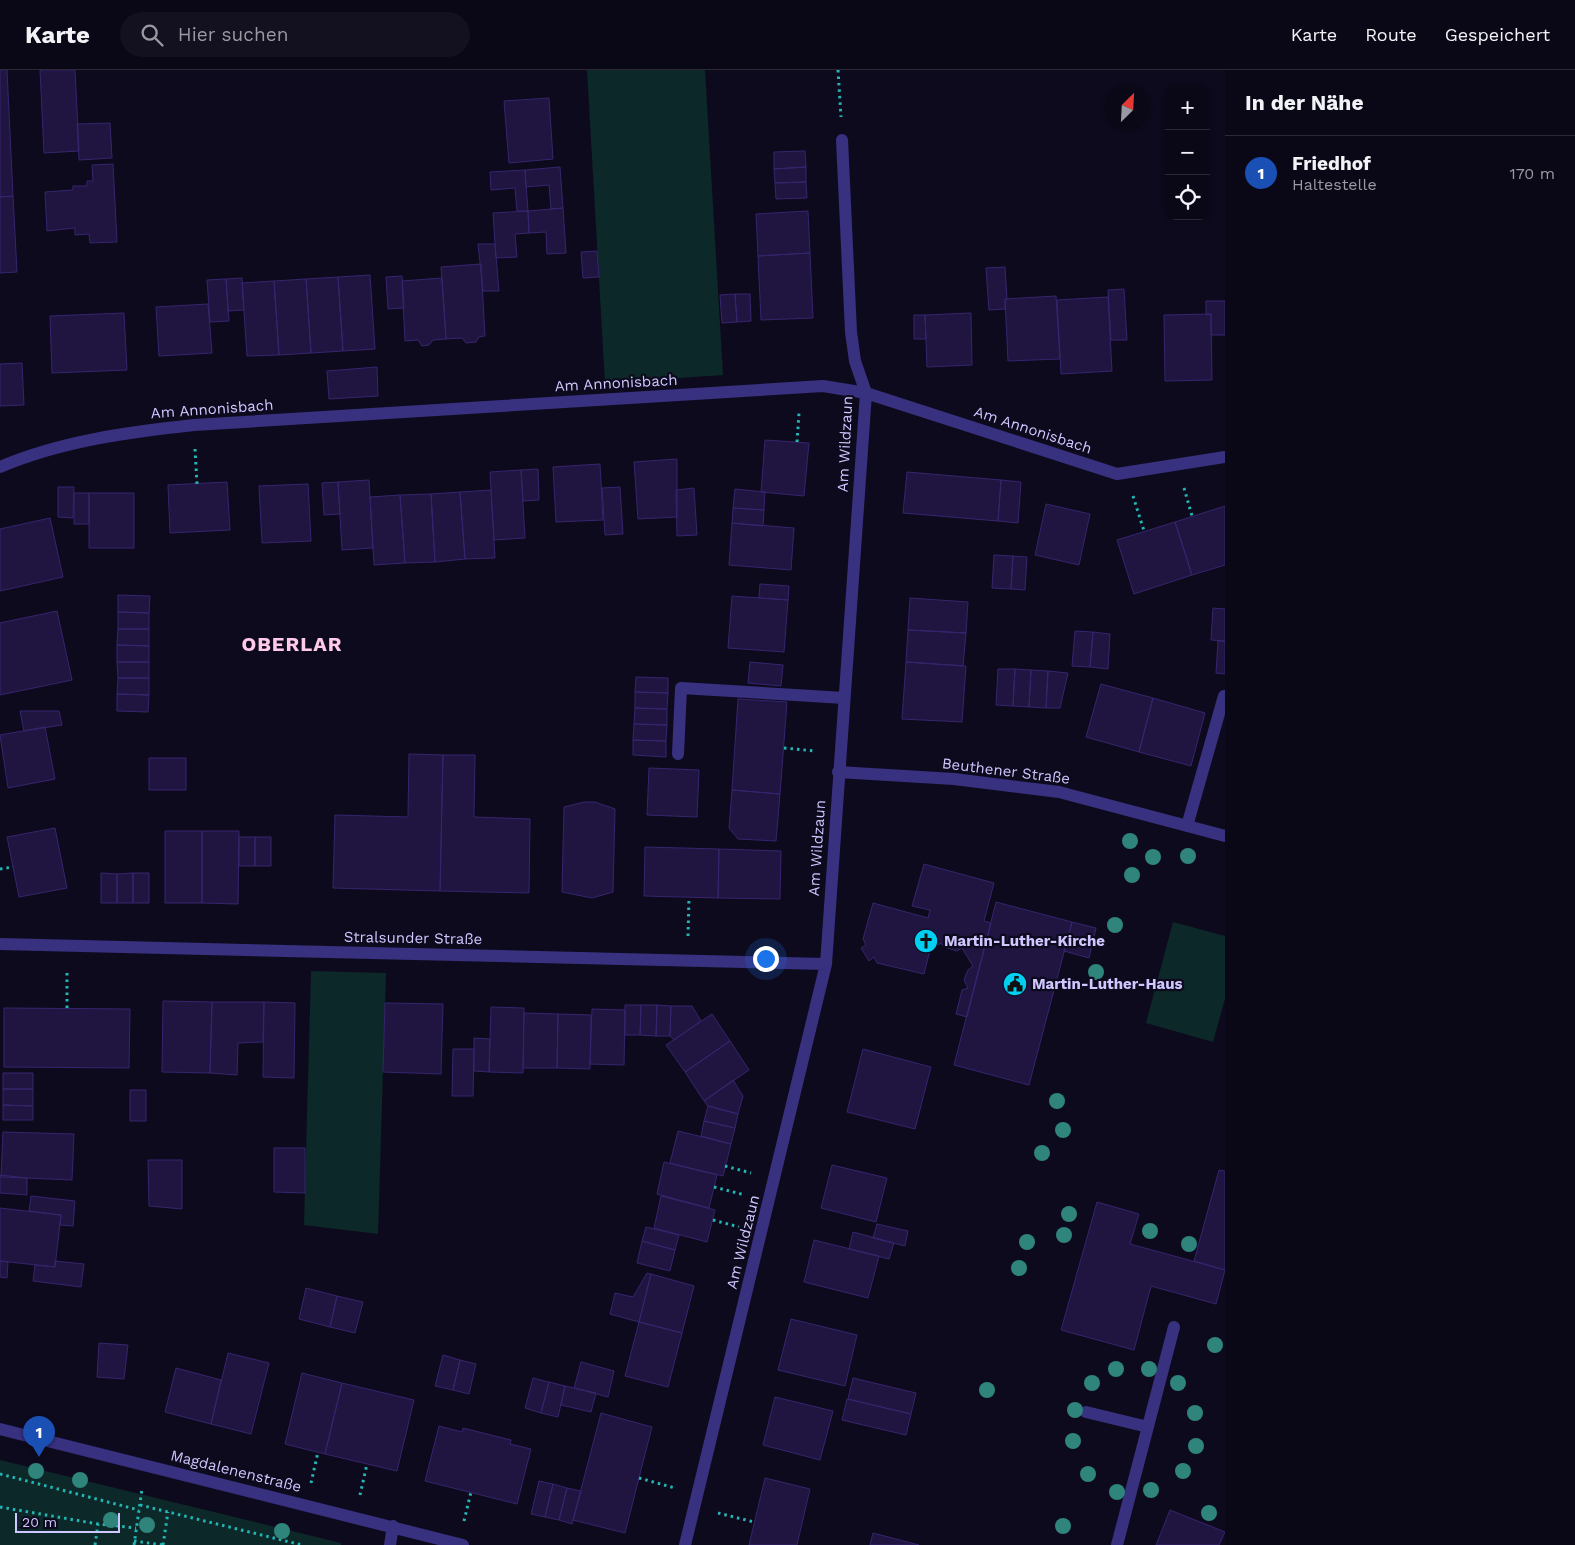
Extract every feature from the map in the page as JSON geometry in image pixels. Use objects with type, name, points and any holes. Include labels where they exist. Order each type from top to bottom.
[{"type":"street","name":"Am Wildzaun","points":[[686,1545],[826,964],[866,393],[854,361],[851,332],[842,140]]},
{"type":"street","name":"Am Annonisbach","points":[[0,467],[75,443],[140,431],[194,425],[823,386],[866,393],[1118,474],[1225,457]]},
{"type":"street","points":[[678,754],[681,688],[844,698]]},
{"type":"street","points":[[1187,826],[1224,696]]},
{"type":"street","name":"Beuthener Straße","points":[[838,772],[954,779],[1059,792],[1225,836]]},
{"type":"street","name":"Stralsunder Straße","points":[[0,944],[826,964]]},
{"type":"street","points":[[1118,1545],[1174,1327]]},
{"type":"street","points":[[1086,1412],[1148,1427]]},
{"type":"street","name":"Magdalenenstraße","points":[[0,1429],[463,1545]]},
{"type":"street","points":[[390,1545],[393,1526]]},
{"type":"path","points":[[838,70],[842,140]]},
{"type":"path","points":[[797,442],[801,388]]},
{"type":"path","points":[[194,425],[197,484]]},
{"type":"path","points":[[1126,473],[1144,532]]},
{"type":"path","points":[[784,748],[840,752]]},
{"type":"path","points":[[0,870],[13,867]]},
{"type":"path","points":[[686,961],[690,897]]},
{"type":"path","points":[[67,946],[67,1008]]},
{"type":"path","points":[[305,1506],[318,1452]]},
{"type":"path","points":[[354,1517],[367,1464]]},
{"type":"path","points":[[146,1466],[134,1543],[163,1545],[168,1512]]},
{"type":"path","points":[[0,1474],[139,1510]]},
{"type":"path","points":[[639,1478],[699,1494]]},
{"type":"path","points":[[140,1505],[302,1545]]},
{"type":"path","points":[[0,1507],[98,1524],[136,1528]]},
{"type":"path","points":[[696,1508],[754,1522]]},
{"type":"path","points":[[95,1545],[98,1524]]},
{"type":"green space","points":[[587,70],[705,70],[723,375],[605,383]]},
{"type":"green space","points":[[1173,922],[1225,936],[1225,999],[1213,1042],[1146,1023]]},
{"type":"green space","points":[[311,971],[386,973],[378,1234],[304,1225]]},
{"type":"green space","points":[[0,1460],[341,1543],[341,1545],[0,1545]]},
{"type":"building","points":[[0,70],[7,70],[13,196],[0,197]]},
{"type":"building","points":[[40,70],[75,70],[79,151],[44,153]]},
{"type":"building","points":[[549,98],[553,159],[509,163],[504,101]]},
{"type":"building","points":[[110,123],[112,158],[79,160],[77,124]]},
{"type":"building","points":[[805,151],[806,167],[774,169],[774,152]]},
{"type":"building","points":[[113,164],[117,242],[90,243],[89,234],[75,235],[75,228],[47,231],[45,192],[73,190],[73,186],[87,186],[87,181],[93,181],[92,165]]},
{"type":"building","points":[[560,167],[563,208],[551,209],[549,185],[526,187],[525,170]]},
{"type":"building","points":[[806,167],[806,182],[775,183],[774,169]]},
{"type":"building","points":[[525,170],[528,211],[517,211],[515,188],[491,190],[490,172]]},
{"type":"building","points":[[806,182],[807,198],[776,199],[775,183]]},
{"type":"building","points":[[13,196],[17,272],[0,273],[0,197]]},
{"type":"building","points":[[563,208],[566,253],[547,254],[546,232],[529,233],[528,211]]},
{"type":"building","points":[[528,211],[529,233],[515,234],[517,257],[496,258],[493,213]]},
{"type":"building","points":[[808,211],[810,253],[758,256],[756,214]]},
{"type":"building","points":[[478,244],[495,244],[499,291],[483,291]]},
{"type":"building","points":[[597,251],[599,277],[583,278],[581,252]]},
{"type":"building","points":[[810,253],[813,318],[761,320],[758,256]]},
{"type":"building","points":[[481,264],[485,336],[479,337],[476,342],[466,343],[462,338],[446,339],[441,267]]},
{"type":"building","points":[[1005,267],[1007,299],[1005,299],[1005,309],[989,310],[986,268]]},
{"type":"building","points":[[370,275],[375,349],[343,351],[338,277]]},
{"type":"building","points":[[402,276],[404,308],[388,309],[386,277]]},
{"type":"building","points":[[338,277],[343,351],[311,353],[306,279]]},
{"type":"building","points":[[242,278],[244,310],[228,311],[226,279]]},
{"type":"building","points":[[442,278],[446,339],[433,340],[429,345],[422,346],[418,340],[405,341],[402,281]]},
{"type":"building","points":[[226,279],[229,321],[210,322],[207,280]]},
{"type":"building","points":[[306,279],[311,353],[279,355],[274,281]]},
{"type":"building","points":[[274,281],[279,355],[247,356],[242,283]]},
{"type":"building","points":[[1124,289],[1127,340],[1111,340],[1108,290]]},
{"type":"building","points":[[735,294],[737,322],[722,323],[720,295]]},
{"type":"building","points":[[735,294],[750,294],[751,321],[737,322]]},
{"type":"building","points":[[1056,296],[1060,359],[1008,361],[1005,299]]},
{"type":"building","points":[[1108,297],[1112,371],[1061,374],[1057,300]]},
{"type":"building","points":[[1206,301],[1225,301],[1225,335],[1211,335],[1211,314],[1206,315]]},
{"type":"building","points":[[208,304],[212,353],[159,356],[156,307]]},
{"type":"building","points":[[124,313],[127,370],[52,373],[50,316]]},
{"type":"building","points":[[971,313],[972,365],[927,367],[925,315]]},
{"type":"building","points":[[1211,314],[1212,380],[1165,381],[1164,315]]},
{"type":"building","points":[[914,315],[925,315],[926,339],[914,339]]},
{"type":"building","points":[[22,363],[24,405],[0,406],[0,364]]},
{"type":"building","points":[[377,367],[378,396],[329,399],[327,371]]},
{"type":"building","points":[[765,440],[809,443],[804,496],[761,492]]},
{"type":"building","points":[[677,459],[677,517],[638,519],[634,462]]},
{"type":"building","points":[[600,464],[603,520],[556,522],[553,467]]},
{"type":"building","points":[[538,469],[539,500],[523,501],[521,470]]},
{"type":"building","points":[[521,470],[525,538],[494,540],[490,472]]},
{"type":"building","points":[[907,472],[1001,480],[998,521],[903,513]]},
{"type":"building","points":[[369,480],[373,548],[342,550],[338,482]]},
{"type":"building","points":[[1001,480],[1021,482],[1018,523],[998,521]]},
{"type":"building","points":[[227,482],[230,530],[170,533],[168,485]]},
{"type":"building","points":[[338,482],[340,514],[324,515],[322,483]]},
{"type":"building","points":[[308,484],[311,541],[262,543],[259,486]]},
{"type":"building","points":[[58,487],[74,487],[73,518],[58,517]]},
{"type":"building","points":[[620,487],[623,534],[605,535],[602,488]]},
{"type":"building","points":[[694,488],[697,535],[677,536],[676,490]]},
{"type":"building","points":[[735,489],[765,492],[764,510],[733,508]]},
{"type":"building","points":[[491,490],[495,558],[465,559],[460,492]]},
{"type":"building","points":[[460,492],[465,559],[435,562],[431,494]]},
{"type":"building","points":[[74,493],[89,493],[89,524],[74,524]]},
{"type":"building","points":[[89,493],[134,493],[134,548],[89,548]]},
{"type":"building","points":[[431,494],[435,562],[405,563],[400,495]]},
{"type":"building","points":[[400,495],[405,563],[374,565],[370,497]]},
{"type":"building","points":[[1046,504],[1090,514],[1079,565],[1035,555]]},
{"type":"building","points":[[1225,506],[1225,565],[1192,575],[1175,522]]},
{"type":"building","points":[[733,508],[764,510],[763,526],[732,523]]},
{"type":"building","points":[[50,518],[63,577],[0,591],[0,529]]},
{"type":"building","points":[[1175,522],[1192,575],[1134,594],[1117,540]]},
{"type":"building","points":[[732,523],[794,528],[791,570],[729,565]]},
{"type":"building","points":[[994,555],[1013,556],[1011,589],[992,588]]},
{"type":"building","points":[[1013,556],[1027,557],[1025,590],[1011,589]]},
{"type":"building","points":[[760,584],[789,586],[788,600],[759,598]]},
{"type":"building","points":[[118,595],[150,596],[149,613],[118,612]]},
{"type":"building","points":[[732,596],[788,600],[784,652],[728,648]]},
{"type":"building","points":[[910,598],[968,602],[966,633],[908,630]]},
{"type":"building","points":[[1213,608],[1225,609],[1225,641],[1211,640]]},
{"type":"building","points":[[57,611],[72,680],[0,695],[0,623]]},
{"type":"building","points":[[118,612],[149,613],[149,629],[118,629]]},
{"type":"building","points":[[118,629],[149,629],[149,646],[117,645]]},
{"type":"building","points":[[908,630],[966,633],[963,666],[906,662]]},
{"type":"building","points":[[1075,631],[1093,632],[1090,667],[1072,666]]},
{"type":"building","points":[[1093,632],[1110,634],[1108,669],[1090,667]]},
{"type":"building","points":[[1218,641],[1225,641],[1225,674],[1216,673]]},
{"type":"building","points":[[117,645],[149,646],[149,662],[117,662]]},
{"type":"building","points":[[117,662],[149,662],[149,678],[118,678]]},
{"type":"building","points":[[750,662],[783,665],[781,686],[748,683]]},
{"type":"building","points":[[906,662],[966,666],[962,722],[902,719]]},
{"type":"building","points":[[998,669],[1015,669],[1013,706],[996,705]]},
{"type":"building","points":[[1015,669],[1031,670],[1029,707],[1013,706]]},
{"type":"building","points":[[1031,670],[1048,671],[1046,708],[1029,707]]},
{"type":"building","points":[[1048,671],[1068,673],[1060,708],[1046,708]]},
{"type":"building","points":[[636,677],[668,678],[668,693],[635,692]]},
{"type":"building","points":[[118,678],[149,678],[149,695],[117,694]]},
{"type":"building","points":[[1101,684],[1153,698],[1139,752],[1086,737]]},
{"type":"building","points":[[635,692],[668,693],[667,709],[635,708]]},
{"type":"building","points":[[117,694],[149,695],[148,712],[117,711]]},
{"type":"building","points":[[1153,698],[1205,713],[1191,766],[1139,752]]},
{"type":"building","points":[[738,699],[787,702],[780,794],[732,790]]},
{"type":"building","points":[[635,708],[667,709],[667,725],[634,724]]},
{"type":"building","points":[[20,711],[59,711],[62,725],[24,731]]},
{"type":"building","points":[[634,724],[667,725],[666,741],[633,740]]},
{"type":"building","points":[[45,727],[55,779],[8,788],[0,735]]},
{"type":"building","points":[[633,740],[666,741],[666,757],[633,755]]},
{"type":"building","points":[[409,754],[443,755],[440,891],[333,888],[335,815],[408,817]]},
{"type":"building","points":[[443,755],[475,755],[474,817],[530,819],[529,893],[440,891]]},
{"type":"building","points":[[149,758],[186,758],[186,790],[149,790]]},
{"type":"building","points":[[649,768],[699,770],[697,817],[647,815]]},
{"type":"building","points":[[732,790],[780,794],[776,841],[738,839],[729,828]]},
{"type":"building","points":[[584,802],[595,802],[615,809],[613,892],[592,898],[562,892],[564,807]]},
{"type":"building","points":[[55,828],[67,888],[19,897],[7,837]]},
{"type":"building","points":[[165,831],[202,831],[202,903],[165,903]]},
{"type":"building","points":[[202,831],[239,831],[238,904],[202,903]]},
{"type":"building","points":[[239,837],[255,837],[255,866],[239,866]]},
{"type":"building","points":[[255,837],[271,837],[271,866],[255,866]]},
{"type":"building","points":[[645,847],[719,849],[718,898],[644,896]]},
{"type":"building","points":[[719,849],[781,851],[780,899],[718,898]]},
{"type":"building","name":"Martin-Luther-Kirche","points":[[924,864],[994,883],[984,921],[991,923],[967,1017],[956,1014],[962,990],[968,988],[964,980],[968,970],[973,966],[962,948],[957,951],[944,947],[941,943],[930,950],[924,974],[877,963],[874,957],[869,961],[861,948],[866,945],[863,939],[873,903],[928,918],[930,910],[912,906]]},
{"type":"building","points":[[101,873],[117,874],[117,903],[101,903]]},
{"type":"building","points":[[133,873],[133,903],[117,903],[117,874]]},
{"type":"building","points":[[133,873],[149,873],[149,903],[133,903]]},
{"type":"building","name":"Martin-Luther-Haus","points":[[996,902],[1072,922],[1029,1085],[954,1065]]},
{"type":"building","points":[[1072,922],[1096,928],[1089,958],[1064,951]]},
{"type":"building","points":[[163,1001],[212,1002],[210,1073],[162,1072]]},
{"type":"building","points":[[212,1002],[264,1002],[263,1042],[238,1043],[237,1075],[210,1073]]},
{"type":"building","points":[[264,1002],[295,1003],[294,1078],[263,1077]]},
{"type":"building","points":[[385,1003],[443,1004],[441,1074],[383,1072]]},
{"type":"building","points":[[625,1005],[641,1005],[640,1035],[625,1035]]},
{"type":"building","points":[[641,1005],[657,1005],[656,1036],[640,1035]]},
{"type":"building","points":[[657,1005],[671,1006],[670,1036],[656,1036]]},
{"type":"building","points":[[671,1006],[692,1006],[701,1021],[674,1040],[670,1036]]},
{"type":"building","points":[[491,1007],[524,1008],[523,1073],[489,1072]]},
{"type":"building","points":[[4,1008],[130,1009],[129,1068],[4,1067]]},
{"type":"building","points":[[592,1009],[625,1010],[624,1065],[590,1064]]},
{"type":"building","points":[[524,1013],[558,1014],[557,1068],[523,1068]]},
{"type":"building","points":[[558,1014],[591,1015],[590,1069],[557,1068]]},
{"type":"building","points":[[712,1014],[730,1041],[685,1072],[666,1045]]},
{"type":"building","points":[[474,1038],[490,1039],[489,1072],[474,1071]]},
{"type":"building","points":[[730,1041],[749,1070],[704,1101],[685,1072]]},
{"type":"building","points":[[453,1049],[474,1049],[473,1096],[452,1096]]},
{"type":"building","points":[[863,1049],[931,1067],[915,1129],[847,1112]]},
{"type":"building","points":[[3,1073],[33,1073],[33,1089],[3,1089]]},
{"type":"building","points":[[733,1080],[743,1096],[738,1114],[708,1106],[704,1101]]},
{"type":"building","points":[[3,1089],[33,1089],[33,1106],[3,1105]]},
{"type":"building","points":[[130,1090],[146,1090],[146,1121],[130,1121]]},
{"type":"building","points":[[3,1105],[33,1106],[33,1120],[3,1120]]},
{"type":"building","points":[[708,1106],[738,1114],[735,1128],[704,1121]]},
{"type":"building","points":[[704,1121],[735,1128],[731,1144],[701,1136]]},
{"type":"building","points":[[678,1131],[731,1144],[723,1176],[670,1163]]},
{"type":"building","points":[[3,1132],[74,1134],[72,1180],[1,1177]]},
{"type":"building","points":[[274,1148],[305,1148],[305,1193],[274,1192]]},
{"type":"building","points":[[148,1160],[182,1160],[182,1209],[149,1206]]},
{"type":"building","points":[[664,1162],[717,1175],[709,1208],[657,1194]]},
{"type":"building","points":[[832,1165],[887,1178],[876,1222],[821,1208]]},
{"type":"building","points":[[1219,1170],[1225,1171],[1225,1270],[1194,1261]]},
{"type":"building","points":[[0,1175],[27,1178],[27,1195],[0,1193]]},
{"type":"building","points":[[31,1196],[75,1201],[73,1226],[60,1225],[61,1215],[29,1211]]},
{"type":"building","points":[[661,1196],[715,1210],[707,1242],[654,1228]]},
{"type":"building","points":[[1097,1202],[1139,1214],[1130,1244],[1225,1270],[1216,1304],[1151,1286],[1134,1350],[1061,1330]]},
{"type":"building","points":[[0,1208],[61,1215],[55,1267],[0,1261]]},
{"type":"building","points":[[877,1224],[908,1231],[905,1246],[873,1238]]},
{"type":"building","points":[[646,1227],[679,1235],[675,1250],[642,1241]]},
{"type":"building","points":[[853,1232],[894,1243],[889,1259],[849,1249]]},
{"type":"building","points":[[814,1240],[879,1256],[868,1298],[804,1282]]},
{"type":"building","points":[[642,1241],[675,1250],[670,1271],[637,1263]]},
{"type":"building","points":[[0,1261],[8,1262],[7,1278],[0,1277]]},
{"type":"building","points":[[55,1261],[84,1264],[81,1287],[33,1281],[35,1265],[55,1267]]},
{"type":"building","points":[[647,1273],[651,1274],[639,1322],[610,1314],[615,1293],[633,1297]]},
{"type":"building","points":[[651,1274],[694,1286],[682,1333],[639,1322]]},
{"type":"building","points":[[306,1288],[337,1296],[330,1327],[299,1319]]},
{"type":"building","points":[[337,1296],[363,1302],[355,1333],[330,1327]]},
{"type":"building","points":[[791,1319],[857,1335],[845,1386],[778,1370]]},
{"type":"building","points":[[639,1322],[682,1333],[668,1387],[625,1376]]},
{"type":"building","points":[[99,1343],[128,1345],[124,1379],[97,1377]]},
{"type":"building","points":[[228,1353],[269,1363],[251,1434],[211,1424]]},
{"type":"building","points":[[443,1355],[460,1360],[453,1390],[435,1386]]},
{"type":"building","points":[[460,1360],[476,1364],[469,1394],[453,1390]]},
{"type":"building","points":[[581,1362],[614,1371],[608,1397],[574,1388]]},
{"type":"building","points":[[176,1368],[221,1380],[211,1424],[165,1412]]},
{"type":"building","points":[[302,1373],[342,1383],[325,1454],[285,1444]]},
{"type":"building","points":[[533,1378],[549,1382],[541,1413],[525,1408]]},
{"type":"building","points":[[853,1378],[916,1393],[911,1414],[848,1399]]},
{"type":"building","points":[[549,1382],[565,1386],[558,1417],[541,1413]]},
{"type":"building","points":[[342,1383],[414,1400],[397,1471],[325,1454]]},
{"type":"building","points":[[565,1386],[596,1393],[591,1412],[561,1405]]},
{"type":"building","points":[[775,1397],[833,1411],[820,1460],[763,1445]]},
{"type":"building","points":[[847,1399],[911,1414],[906,1435],[842,1420]]},
{"type":"building","points":[[601,1413],[652,1427],[625,1533],[573,1520]]},
{"type":"building","points":[[439,1426],[462,1432],[463,1428],[511,1440],[510,1444],[531,1449],[517,1504],[425,1481]]},
{"type":"building","points":[[765,1478],[810,1489],[797,1545],[749,1545]]},
{"type":"building","points":[[539,1481],[553,1484],[545,1517],[531,1514]]},
{"type":"building","points":[[553,1484],[567,1488],[559,1520],[545,1517]]},
{"type":"building","points":[[567,1488],[581,1491],[572,1524],[559,1520]]},
{"type":"building","points":[[1170,1510],[1225,1532],[1219,1545],[1156,1545]]},
{"type":"building","points":[[873,1533],[919,1545],[870,1545]]},
{"type":"place","name":"Martin-Luther-Kirche","points":[[926,941]]},
{"type":"place","name":"Martin-Luther-Haus","points":[[1015,984]]},
{"type":"place","name":"Friedhof","points":[[39,1457]]},
{"type":"district","name":"OBERLAR","points":[[292,644]]}]
